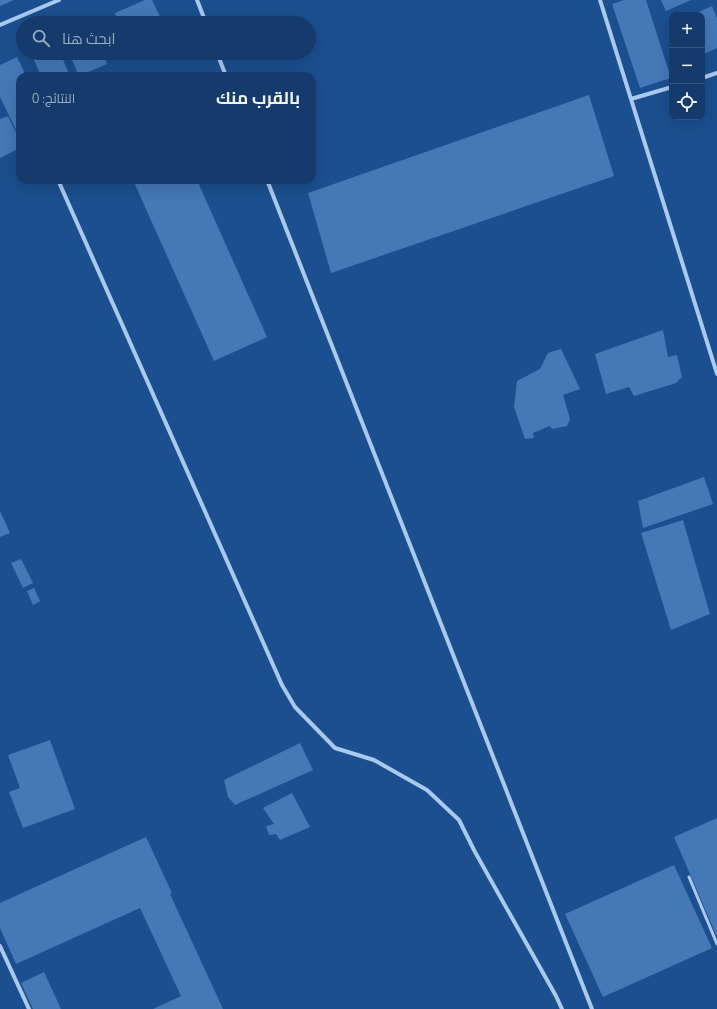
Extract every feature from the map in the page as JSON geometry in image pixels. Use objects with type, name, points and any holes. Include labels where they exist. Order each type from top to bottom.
[{"type":"street","points":[[21,16],[59,0]]},
{"type":"street","points":[[197,0],[203,16]]},
{"type":"street","points":[[600,0],[717,374]]},
{"type":"street","points":[[0,25],[16,18]]},
{"type":"street","points":[[220,60],[224,72]]},
{"type":"street","points":[[705,77],[717,73]]},
{"type":"street","points":[[631,99],[669,88]]},
{"type":"street","points":[[60,184],[282,686],[295,706],[334,748],[374,760],[427,790],[459,820],[475,852],[562,1009]]},
{"type":"street","points":[[269,184],[592,1009]]},
{"type":"street","points":[[0,946],[29,1009]]},
{"type":"lane","points":[[688,877],[717,944]]},
{"type":"building","points":[[0,0],[14,0],[0,6]]},
{"type":"building","points":[[145,0],[152,0],[160,16],[116,16],[115,13]]},
{"type":"building","points":[[624,0],[646,0],[669,72],[669,79],[640,88],[612,4]]},
{"type":"building","points":[[661,0],[691,0],[666,11]]},
{"type":"building","points":[[712,6],[717,18],[717,48],[705,54],[705,12],[699,12]]},
{"type":"building","points":[[16,57],[16,60],[18,60],[24,72],[16,72],[16,130],[0,97],[0,65]]},
{"type":"building","points":[[34,60],[63,60],[68,72],[39,72]]},
{"type":"building","points":[[72,60],[106,60],[107,64],[88,72],[77,72]]},
{"type":"building","points":[[589,95],[614,176],[331,273],[308,193]]},
{"type":"building","points":[[8,116],[16,133],[16,150],[0,158],[0,119]]},
{"type":"building","points":[[135,184],[199,184],[267,337],[214,361]]},
{"type":"building","points":[[663,330],[668,357],[677,355],[682,377],[676,383],[634,396],[629,387],[606,394],[595,354]]},
{"type":"building","points":[[561,349],[580,389],[563,395],[570,419],[567,426],[552,429],[550,426],[533,433],[534,438],[525,439],[514,407],[517,381],[540,369],[548,353]]},
{"type":"building","points":[[704,477],[713,504],[643,528],[638,501]]},
{"type":"building","points":[[0,511],[10,533],[0,537]]},
{"type":"building","points":[[683,520],[710,614],[671,630],[641,533]]},
{"type":"building","points":[[21,559],[33,583],[23,588],[11,563]]},
{"type":"building","points":[[34,588],[40,601],[33,605],[27,591]]},
{"type":"building","points":[[50,740],[75,809],[23,828],[9,792],[20,788],[8,755]]},
{"type":"building","points":[[300,743],[313,770],[235,805],[228,797],[224,780]]},
{"type":"building","points":[[292,793],[310,827],[280,840],[276,834],[269,835],[266,826],[274,824],[263,808]]},
{"type":"building","points":[[717,818],[717,937],[674,837]]},
{"type":"building","points":[[146,837],[172,893],[170,894],[223,1009],[153,1009],[181,996],[140,908],[16,964],[0,928],[0,903]]},
{"type":"building","points":[[674,865],[712,948],[603,997],[565,914]]},
{"type":"building","points":[[44,972],[61,1009],[33,1009],[21,983]]}]
